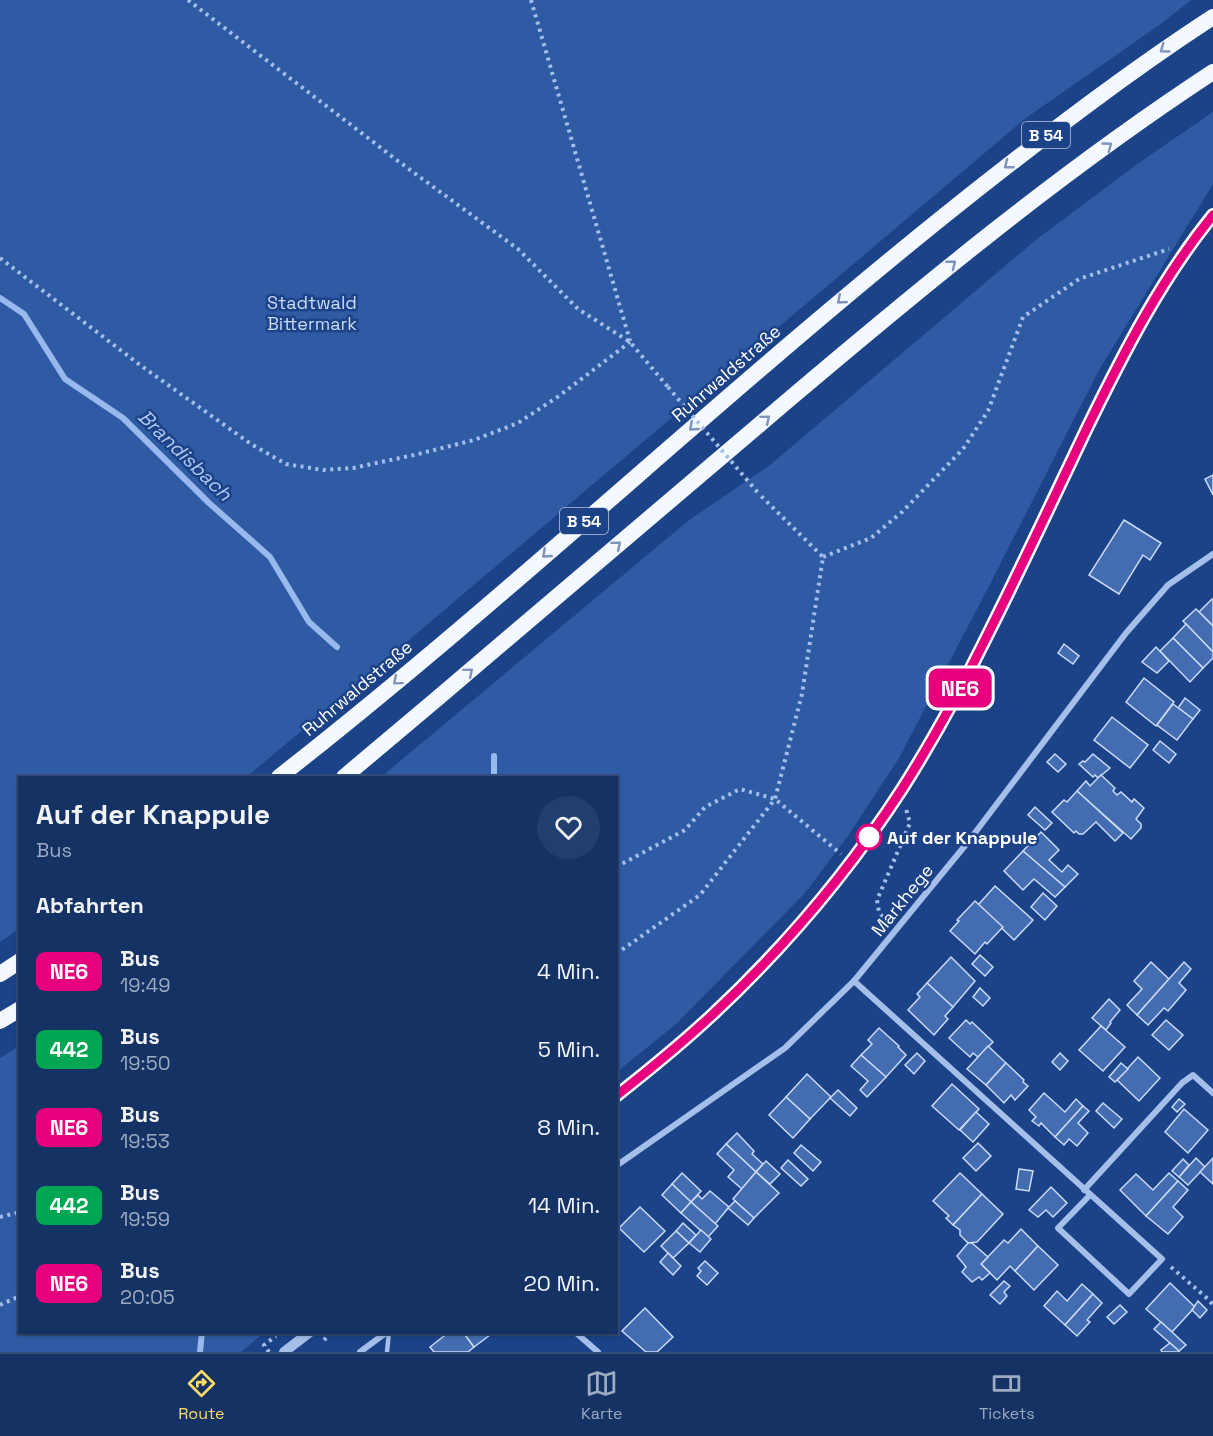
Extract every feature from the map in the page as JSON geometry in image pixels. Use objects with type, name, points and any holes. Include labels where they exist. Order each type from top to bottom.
[{"type":"highway","name":"Ruhrwaldstraße","points":[[280,776],[439,645],[886,262],[1041,139],[1174,42],[1213,17]]},
{"type":"highway","name":"B 54","points":[[345,776],[906,300],[1039,196],[1213,72]]},
{"type":"highway","points":[[0,974],[18,962]]},
{"type":"highway","points":[[0,1021],[18,1010]]},
{"type":"street","points":[[618,1094],[704,1022],[761,967],[851,861],[901,791],[933,739],[991,628],[1110,382],[1149,309],[1188,245],[1213,215]]},
{"type":"street","name":"Markhege","points":[[618,1165],[785,1048],[854,981],[968,842],[1126,633],[1168,585],[1213,554]]},
{"type":"street","points":[[854,981],[1087,1193],[1162,1259],[1129,1294],[1058,1228],[1087,1193],[1182,1083],[1193,1075],[1213,1093]]},
{"type":"street","points":[[284,1352],[307,1334]]},
{"type":"street","points":[[360,1352],[385,1334]]},
{"type":"street","points":[[577,1334],[598,1352]]},
{"type":"lane","points":[[387,1352],[388,1334]]},
{"type":"path","points":[[188,0],[398,161],[518,249],[578,309],[630,342],[759,494],[823,557]]},
{"type":"path","points":[[531,0],[630,342]]},
{"type":"path","points":[[823,557],[871,538],[902,512],[963,449],[988,411],[1023,317],[1079,279],[1188,245]]},
{"type":"path","points":[[0,258],[140,364],[251,444],[286,464],[322,470],[353,468],[414,455],[474,440],[518,423],[560,396],[630,342]]},
{"type":"path","points":[[618,953],[700,895],[775,799],[802,694],[823,557]]},
{"type":"path","points":[[618,866],[685,830],[705,807],[740,789],[775,799],[835,849]]},
{"type":"path","points":[[895,933],[879,912],[877,900],[910,823],[901,791]]},
{"type":"path","points":[[0,1217],[18,1212]]},
{"type":"path","points":[[1162,1259],[1213,1305]]},
{"type":"path","points":[[0,1305],[18,1297]]},
{"type":"green space","name":"Stadtwald Bittermark","points":[[0,0],[1191,0],[1162,23],[1026,118],[248,776],[18,776],[18,930],[0,942]]},
{"type":"green space","points":[[1213,112],[1213,184],[1099,370],[899,758],[848,836],[805,893],[676,1024],[618,1071],[618,776],[382,776],[688,521],[770,465],[1037,239],[1140,162]]},
{"type":"green space","points":[[18,1047],[18,1334],[263,1334],[241,1352],[0,1352],[0,1058]]},
{"type":"building","points":[[1213,475],[1213,495],[1205,479]]},
{"type":"building","points":[[1124,520],[1161,543],[1150,560],[1143,555],[1119,594],[1089,575]]},
{"type":"building","points":[[1213,600],[1213,626],[1199,612]]},
{"type":"building","points":[[1196,609],[1213,626],[1213,652],[1183,621]]},
{"type":"building","points":[[1186,624],[1213,652],[1213,658],[1203,668],[1173,638]]},
{"type":"building","points":[[1173,638],[1203,668],[1190,682],[1160,651]]},
{"type":"building","points":[[1064,644],[1079,656],[1073,664],[1058,653]]},
{"type":"building","points":[[1156,647],[1169,661],[1157,673],[1142,662]]},
{"type":"building","points":[[1144,678],[1174,702],[1156,726],[1126,702]]},
{"type":"building","points":[[1185,698],[1200,710],[1193,719],[1178,708]]},
{"type":"building","points":[[1173,704],[1193,719],[1177,740],[1157,725]]},
{"type":"building","points":[[1112,717],[1148,745],[1130,768],[1094,740]]},
{"type":"building","points":[[1160,741],[1176,754],[1169,763],[1153,750]]},
{"type":"building","points":[[1055,754],[1066,764],[1058,772],[1047,762]]},
{"type":"building","points":[[1093,754],[1110,768],[1098,778],[1095,775],[1093,777],[1079,764],[1085,762]]},
{"type":"building","points":[[1101,775],[1115,788],[1113,791],[1117,795],[1121,792],[1132,802],[1134,799],[1144,808],[1136,819],[1141,824],[1141,828],[1131,839],[1077,791],[1086,781],[1090,786]]},
{"type":"building","points":[[1077,791],[1123,833],[1115,841],[1096,822],[1083,834],[1076,831],[1074,833],[1052,812],[1064,800],[1067,802]]},
{"type":"building","points":[[1035,807],[1052,823],[1045,830],[1028,815]]},
{"type":"building","points":[[1041,832],[1059,850],[1049,860],[1062,872],[1068,865],[1078,874],[1065,887],[1023,851]]},
{"type":"building","points":[[1023,851],[1065,887],[1055,897],[1034,879],[1023,890],[1004,871]]},
{"type":"building","points":[[995,886],[1033,920],[1014,940],[978,905]]},
{"type":"building","points":[[1043,893],[1057,906],[1045,920],[1031,907]]},
{"type":"building","points":[[975,901],[1003,927],[975,954],[950,931]]},
{"type":"building","points":[[980,955],[993,967],[985,976],[972,964]]},
{"type":"building","points":[[951,957],[975,981],[953,1007],[927,983]]},
{"type":"building","points":[[1151,962],[1169,979],[1137,1015],[1127,1005],[1142,989],[1134,981]]},
{"type":"building","points":[[1184,962],[1191,969],[1179,983],[1186,990],[1168,1011],[1164,1008],[1148,1025],[1137,1015]]},
{"type":"building","points":[[927,983],[953,1007],[945,1016],[948,1019],[934,1035],[908,1010],[920,997],[917,994]]},
{"type":"building","points":[[980,988],[990,998],[983,1006],[973,997]]},
{"type":"building","points":[[1109,999],[1120,1010],[1106,1030],[1092,1018]]},
{"type":"building","points":[[966,1020],[970,1024],[972,1022],[993,1042],[978,1057],[973,1053],[970,1057],[949,1038]]},
{"type":"building","points":[[1166,1020],[1183,1035],[1169,1050],[1152,1035]]},
{"type":"building","points":[[1101,1026],[1125,1047],[1103,1071],[1079,1050]]},
{"type":"building","points":[[879,1028],[906,1055],[886,1077],[861,1055],[872,1044],[868,1040]]},
{"type":"building","points":[[988,1046],[1006,1063],[986,1085],[967,1069]]},
{"type":"building","points":[[917,1053],[925,1061],[914,1074],[905,1065]]},
{"type":"building","points":[[1060,1053],[1068,1061],[1060,1070],[1052,1062]]},
{"type":"building","points":[[861,1055],[886,1077],[867,1097],[860,1090],[868,1081],[851,1066]]},
{"type":"building","points":[[1138,1057],[1160,1078],[1139,1101],[1117,1080]]},
{"type":"building","points":[[1006,1063],[1028,1086],[1015,1100],[1011,1095],[1004,1103],[986,1085]]},
{"type":"building","points":[[1121,1063],[1128,1069],[1115,1082],[1109,1077]]},
{"type":"building","points":[[807,1074],[831,1097],[810,1119],[786,1097]]},
{"type":"building","points":[[952,1084],[979,1109],[959,1130],[932,1106]]},
{"type":"building","points":[[838,1090],[857,1108],[850,1116],[830,1098]]},
{"type":"building","points":[[1044,1093],[1065,1112],[1076,1099],[1083,1106],[1055,1137],[1041,1123],[1039,1126],[1032,1121],[1036,1117],[1029,1110]]},
{"type":"building","points":[[786,1097],[810,1119],[793,1138],[769,1115]]},
{"type":"building","points":[[1179,1099],[1185,1104],[1177,1112],[1172,1107]]},
{"type":"building","points":[[1103,1103],[1122,1119],[1114,1128],[1096,1111]]},
{"type":"building","points":[[1083,1106],[1089,1111],[1078,1123],[1088,1133],[1077,1146],[1069,1139],[1064,1145],[1055,1137]]},
{"type":"building","points":[[1184,1109],[1208,1130],[1188,1153],[1165,1132]]},
{"type":"building","points":[[976,1112],[989,1124],[973,1142],[960,1130]]},
{"type":"building","points":[[737,1133],[754,1151],[752,1154],[763,1164],[756,1172],[726,1144]]},
{"type":"building","points":[[978,1143],[991,1156],[976,1171],[963,1158]]},
{"type":"building","points":[[726,1144],[756,1172],[742,1189],[728,1177],[734,1170],[717,1154]]},
{"type":"building","points":[[801,1145],[821,1162],[813,1171],[794,1153]]},
{"type":"building","points":[[1196,1158],[1205,1167],[1188,1185],[1179,1177]]},
{"type":"building","points":[[1213,1158],[1213,1184],[1200,1172]]},
{"type":"building","points":[[1183,1159],[1189,1165],[1179,1177],[1172,1171]]},
{"type":"building","points":[[788,1160],[808,1179],[801,1186],[781,1168]]},
{"type":"building","points":[[766,1161],[780,1174],[770,1184],[756,1172]]},
{"type":"building","points":[[1019,1169],[1033,1171],[1029,1191],[1016,1189]]},
{"type":"building","points":[[756,1172],[779,1193],[754,1218],[733,1199]]},
{"type":"building","points":[[682,1173],[701,1191],[691,1202],[672,1184]]},
{"type":"building","points":[[960,1173],[982,1194],[953,1225],[946,1218],[949,1216],[933,1201]]},
{"type":"building","points":[[1169,1173],[1178,1181],[1146,1216],[1120,1190],[1136,1174],[1153,1190]]},
{"type":"building","points":[[1178,1181],[1188,1190],[1173,1207],[1183,1217],[1168,1234],[1146,1216]]},
{"type":"building","points":[[672,1184],[691,1202],[681,1213],[662,1195]]},
{"type":"building","points":[[1051,1187],[1067,1203],[1053,1217],[1046,1210],[1038,1217],[1029,1210]]},
{"type":"building","points":[[710,1191],[729,1207],[715,1224],[691,1202],[698,1195],[702,1199]]},
{"type":"building","points":[[982,1194],[1003,1214],[977,1242],[968,1243],[960,1235],[960,1230],[953,1225]]},
{"type":"building","points":[[735,1201],[754,1218],[748,1225],[728,1208]]},
{"type":"building","points":[[691,1202],[718,1226],[708,1237],[681,1213]]},
{"type":"building","points":[[640,1207],[665,1231],[644,1252],[619,1228]]},
{"type":"building","points":[[683,1223],[696,1235],[689,1243],[676,1231]]},
{"type":"building","points":[[1021,1229],[1038,1246],[1015,1271],[1010,1266],[997,1280],[981,1264],[1004,1240],[1008,1243]]},
{"type":"building","points":[[701,1230],[711,1239],[700,1252],[689,1243]]},
{"type":"building","points":[[676,1231],[689,1243],[673,1258],[661,1246]]},
{"type":"building","points":[[968,1243],[972,1243],[988,1257],[981,1264],[990,1273],[982,1280],[979,1277],[972,1282],[962,1272],[966,1267],[957,1256]]},
{"type":"building","points":[[1038,1246],[1058,1265],[1034,1290],[1015,1271]]},
{"type":"building","points":[[668,1253],[681,1266],[673,1275],[660,1262]]},
{"type":"building","points":[[705,1261],[718,1273],[707,1285],[697,1276],[701,1271],[698,1268]]},
{"type":"building","points":[[1004,1281],[1010,1286],[1004,1292],[1007,1296],[1000,1304],[990,1295]]},
{"type":"building","points":[[1170,1283],[1195,1307],[1172,1332],[1146,1309]]},
{"type":"building","points":[[1082,1284],[1093,1294],[1065,1325],[1044,1306],[1057,1291],[1067,1301]]},
{"type":"building","points":[[1093,1294],[1102,1303],[1087,1320],[1090,1322],[1077,1336],[1065,1325]]},
{"type":"building","points":[[1198,1301],[1207,1310],[1200,1318],[1192,1310]]},
{"type":"building","points":[[1120,1305],[1127,1312],[1114,1324],[1107,1317]]},
{"type":"building","points":[[645,1308],[673,1337],[657,1352],[646,1352],[622,1331]]},
{"type":"building","points":[[1161,1322],[1186,1345],[1179,1351],[1154,1329]]},
{"type":"building","points":[[446,1334],[464,1334],[474,1347],[468,1352],[434,1352],[430,1347]]},
{"type":"building","points":[[464,1334],[491,1334],[474,1347]]},
{"type":"building","points":[[1170,1343],[1179,1352],[1162,1352],[1161,1350]]},
{"type":"waterway","name":"Brandisbach","points":[[0,298],[24,314],[65,379],[123,418],[209,503],[270,557],[309,622],[337,647]]},
{"type":"waterway","name":"Brandisbach","points":[[494,756],[494,776]]},
{"type":"waterway","points":[[200,1352],[202,1334]]},
{"type":"bus line","name":"NE6","points":[[618,1094],[674,1049],[761,967],[851,861],[901,791],[933,739],[991,628],[1110,382],[1149,309],[1188,245],[1213,215]]},
{"type":"place","name":"Auf der Knappule","points":[[869,837]]}]
